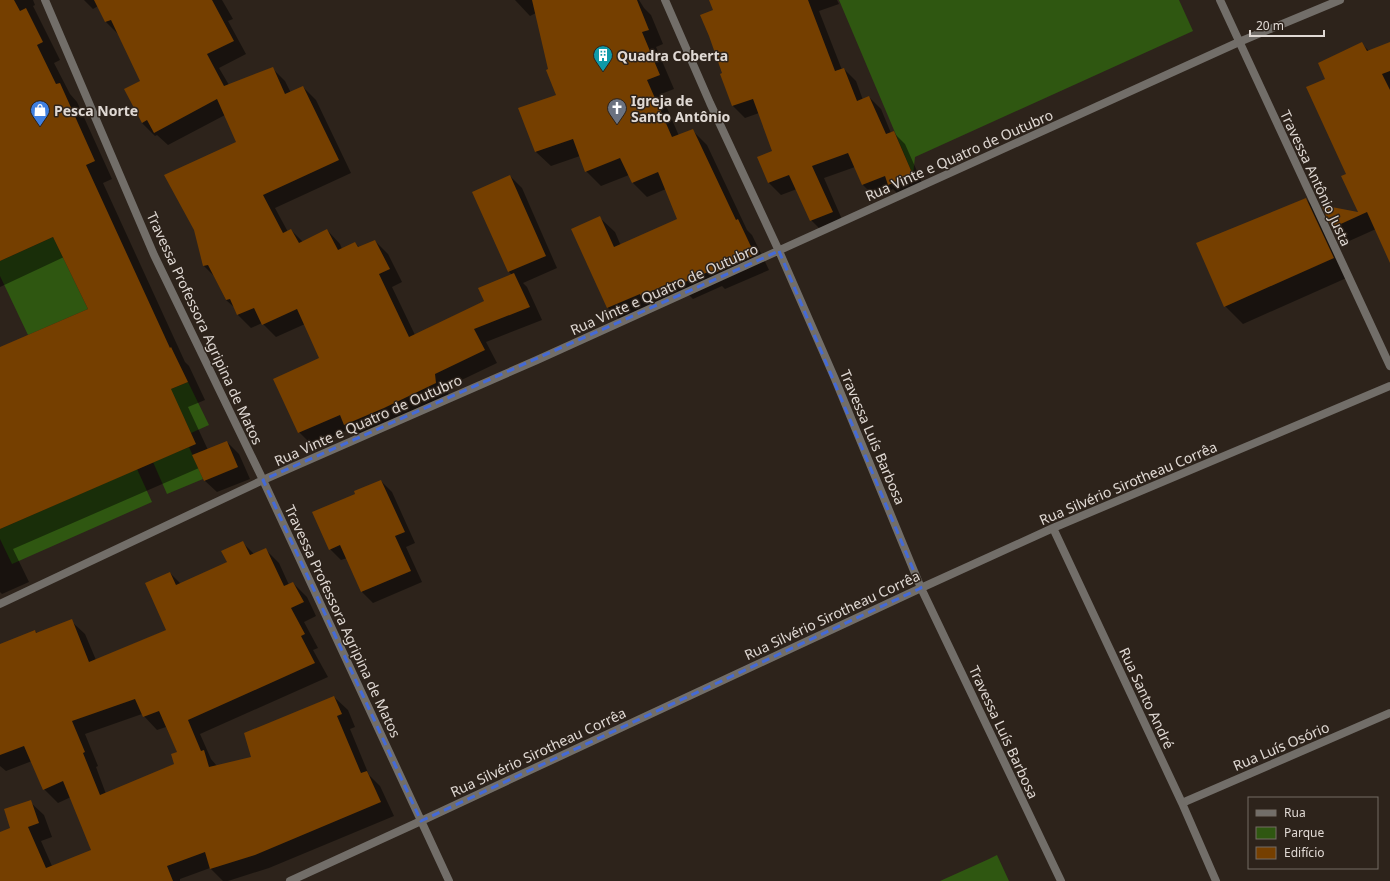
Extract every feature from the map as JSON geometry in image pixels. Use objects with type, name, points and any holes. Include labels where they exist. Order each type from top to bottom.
[{"type":"street","name":"Travessa Professora Agripina de Matos","points":[[45,0],[154,255],[263,480],[449,881]]},
{"type":"street","name":"Travessa Luís Barbosa","points":[[665,0],[713,110],[779,252],[835,379],[921,588],[1061,881]]},
{"type":"street","name":"Travessa Antônio Justa","points":[[1220,0],[1390,366]]},
{"type":"street","name":"Rua Vinte e Quatro de Outubro","points":[[0,604],[263,480],[779,252],[1239,42],[1340,0]]},
{"type":"street","name":"Rua Silvério Sirotheau Corrêa","points":[[290,881],[1053,528],[1390,386]]},
{"type":"street","name":"Rua Santo André","points":[[1053,528],[1182,803],[1216,881]]},
{"type":"street","name":"Rua Luís Osório","points":[[1182,803],[1390,713]]},
{"type":"highlighted area","points":[[779,251],[921,588],[421,821],[263,480]]},
{"type":"green space","points":[[839,0],[1179,0],[1193,31],[915,157],[913,175]]},
{"type":"green space","points":[[53,237],[88,309],[28,335],[0,276],[0,261]]},
{"type":"green space","points":[[188,382],[209,425],[191,433],[185,420],[128,407]]},
{"type":"green space","points":[[189,447],[203,479],[167,494],[153,462]]},
{"type":"green space","points":[[137,469],[152,502],[12,564],[0,539],[0,529]]},
{"type":"green space","points":[[997,855],[1009,881],[940,881],[989,859]]},
{"type":"building","points":[[0,0],[14,0],[20,11],[26,8],[43,42],[37,45],[56,84],[60,83],[95,161],[86,165],[170,348],[171,347],[188,382],[171,389],[196,444],[0,529],[0,347],[88,309],[53,237],[0,261]]},
{"type":"building","points":[[94,0],[212,0],[234,41],[207,54],[224,86],[273,67],[285,94],[303,86],[339,160],[263,195],[283,233],[291,229],[299,243],[327,229],[338,250],[355,242],[358,247],[375,240],[390,269],[379,274],[409,337],[484,301],[478,288],[514,273],[530,307],[474,329],[485,350],[435,374],[436,383],[344,425],[340,415],[298,433],[273,379],[319,358],[297,309],[262,325],[254,308],[237,315],[230,299],[226,300],[208,265],[203,266],[194,230],[164,175],[236,142],[217,99],[154,133],[147,120],[142,123],[124,89],[140,81],[111,20],[105,22]]},
{"type":"building","points":[[532,0],[637,0],[649,30],[642,32],[660,75],[647,80],[672,137],[693,129],[736,220],[738,219],[755,255],[710,275],[708,272],[678,285],[676,280],[641,296],[640,294],[607,308],[571,229],[600,216],[614,247],[677,219],[658,172],[632,183],[620,158],[585,172],[573,139],[535,152],[518,108],[556,95],[546,70],[548,69]]},
{"type":"building","points":[[709,0],[808,0],[835,71],[844,68],[857,101],[869,96],[886,134],[894,131],[913,175],[888,185],[885,176],[862,185],[848,153],[812,166],[833,212],[810,221],[789,175],[768,183],[757,157],[772,151],[753,99],[732,106],[720,74],[722,73],[709,36],[700,15],[713,10]]},
{"type":"building","points":[[1362,42],[1367,51],[1390,42],[1390,71],[1382,74],[1390,90],[1390,263],[1367,212],[1332,228],[1321,205],[1358,212],[1341,176],[1346,174],[1306,87],[1325,79],[1318,63]]},
{"type":"building","points":[[510,175],[546,256],[508,272],[472,192]]},
{"type":"building","points":[[1306,198],[1334,258],[1224,307],[1196,243]]},
{"type":"building","points":[[227,441],[238,467],[204,481],[192,455]]},
{"type":"building","points":[[381,480],[405,532],[395,536],[411,571],[361,592],[340,545],[329,550],[312,512],[355,494],[354,491]]},
{"type":"building","points":[[243,541],[250,555],[266,548],[284,586],[293,582],[304,602],[291,608],[305,634],[301,636],[315,663],[188,720],[201,751],[204,750],[209,767],[251,757],[244,733],[334,696],[342,714],[337,716],[361,773],[367,771],[381,802],[255,855],[210,869],[205,852],[167,866],[173,881],[0,881],[0,832],[10,828],[4,809],[31,800],[39,823],[28,827],[46,868],[91,850],[63,781],[43,790],[24,746],[0,755],[0,644],[35,630],[36,633],[72,619],[89,662],[166,630],[145,583],[170,572],[176,585],[227,562],[221,551]],"holes":[[[135,699],[143,717],[159,711],[177,752],[171,754],[174,764],[100,795],[72,721]]]},
{"type":"place","name":"Quadra Coberta","points":[[603,72]]},
{"type":"place","name":"Igreja de Santo Antônio","points":[[617,125]]},
{"type":"place","name":"Pesca Norte","points":[[40,127]]}]
